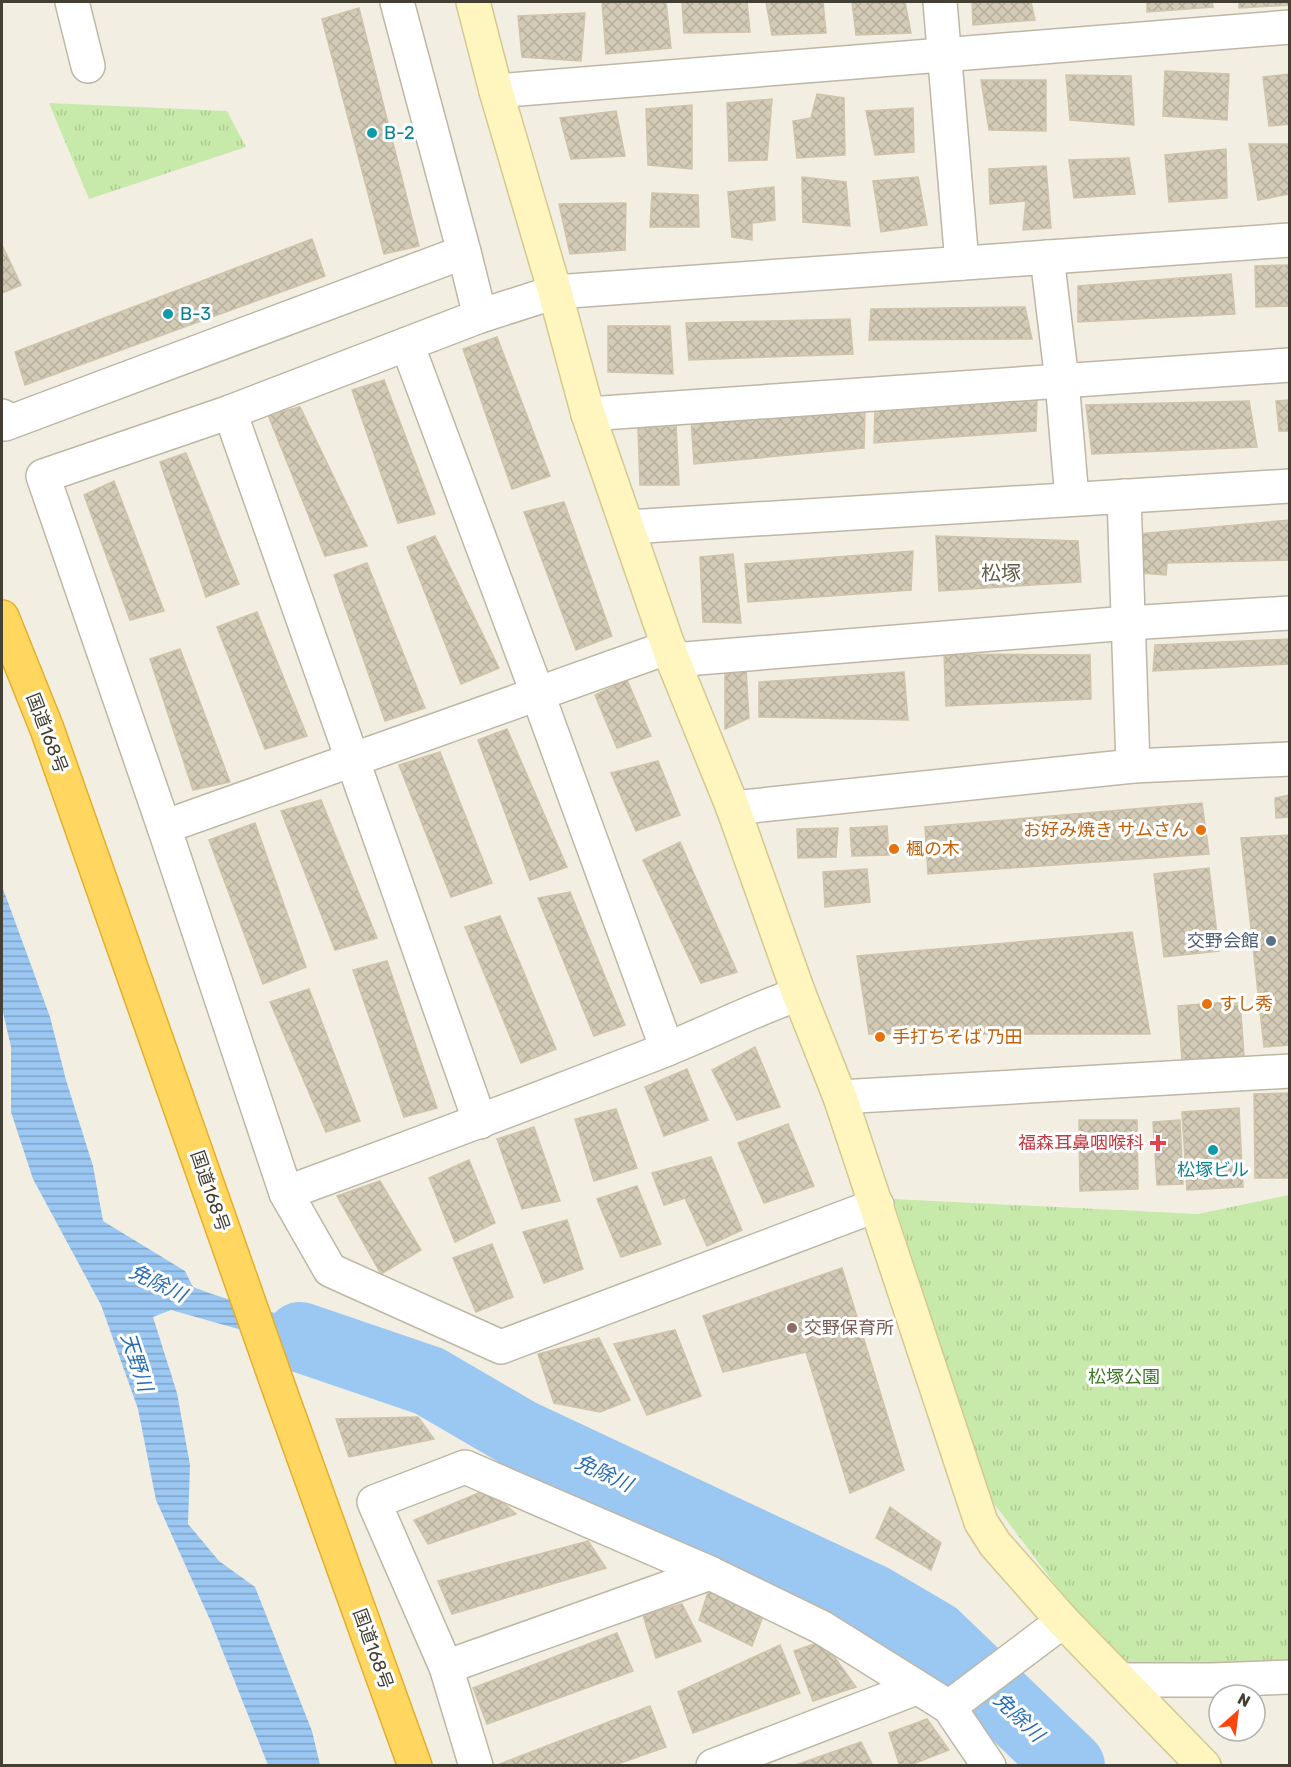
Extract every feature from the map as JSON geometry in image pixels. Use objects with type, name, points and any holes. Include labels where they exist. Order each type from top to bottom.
[{"type":"highway","name":"国道168号","points":[[2,617],[47,729],[281,1394],[415,1766]]},
{"type":"street","points":[[72,2],[88,66]]},
{"type":"street","points":[[397,2],[480,316]]},
{"type":"street","points":[[473,2],[588,414],[671,653],[733,808],[799,994],[840,1097],[981,1522],[995,1544],[1063,1621],[1204,1766]]},
{"type":"street","points":[[940,2],[962,263]]},
{"type":"street","points":[[496,91],[1290,27]]},
{"type":"street","points":[[877,1205],[501,1347],[330,1270],[286,1193],[43,476],[230,412],[480,316],[555,292],[1290,240]]},
{"type":"street","points":[[2,416],[5,424],[464,252]]},
{"type":"street","points":[[1047,257],[1062,381],[1072,499]]},
{"type":"street","points":[[407,344],[667,1049]]},
{"type":"street","points":[[588,414],[1290,365]]},
{"type":"street","points":[[230,412],[480,1122]]},
{"type":"street","points":[[628,527],[1290,486]]},
{"type":"street","points":[[1124,496],[1133,766]]},
{"type":"street","points":[[164,828],[538,695],[671,653],[1290,613]]},
{"type":"street","points":[[733,808],[1133,766],[1290,759]]},
{"type":"street","points":[[286,1193],[480,1122],[667,1049],[770,1004],[799,994]]},
{"type":"street","points":[[840,1097],[1290,1071]]},
{"type":"street","points":[[476,1766],[446,1667],[374,1502],[465,1467],[710,1573],[821,1627],[949,1707],[988,1766]]},
{"type":"street","points":[[446,1667],[710,1573]]},
{"type":"street","points":[[949,1707],[1063,1621]]},
{"type":"street","points":[[1121,1680],[1290,1677]]},
{"type":"street","points":[[713,1766],[916,1688]]},
{"type":"green space","points":[[49,103],[227,111],[246,147],[89,199]]},
{"type":"green space","name":"松塚公園","points":[[1289,1195],[1289,1664],[1130,1668],[1070,1604],[989,1497],[893,1199],[1198,1214]]},
{"type":"water","name":"天野川","points":[[2,886],[50,1017],[66,1080],[93,1166],[103,1221],[185,1271],[193,1287],[322,1328],[369,1350],[401,1375],[171,1310],[153,1317],[177,1393],[190,1465],[188,1524],[219,1561],[255,1587],[312,1731],[320,1765],[268,1765],[211,1622],[156,1500],[138,1409],[101,1305],[33,1179],[11,1112],[11,1047],[2,1008]]},
{"type":"building","points":[[602,2],[666,2],[671,48],[606,54]]},
{"type":"building","points":[[682,2],[747,2],[750,32],[684,33]]},
{"type":"building","points":[[766,2],[823,2],[826,33],[772,35]]},
{"type":"building","points":[[852,2],[905,2],[911,33],[856,35]]},
{"type":"building","points":[[972,2],[1031,2],[1035,20],[973,25]]},
{"type":"building","points":[[1147,2],[1212,2],[1213,7],[1147,12]]},
{"type":"building","points":[[1239,2],[1290,2],[1290,5],[1239,8]]},
{"type":"building","name":"B-2","points":[[359,8],[419,246],[384,254],[322,19]]},
{"type":"building","points":[[585,13],[581,61],[522,57],[518,16]]},
{"type":"building","points":[[1165,71],[1229,74],[1227,120],[1163,116]]},
{"type":"building","points":[[1290,74],[1290,124],[1269,126],[1263,77]]},
{"type":"building","points":[[1066,75],[1131,76],[1134,125],[1070,120]]},
{"type":"building","points":[[981,80],[1046,80],[1046,131],[989,130]]},
{"type":"building","points":[[817,94],[844,98],[845,155],[797,158],[793,121],[811,118]]},
{"type":"building","points":[[772,99],[767,160],[729,161],[727,103]]},
{"type":"building","points":[[692,105],[692,169],[648,165],[646,109]]},
{"type":"building","points":[[913,108],[914,152],[875,155],[866,111]]},
{"type":"building","points":[[616,111],[625,156],[571,159],[560,118]]},
{"type":"building","points":[[1249,144],[1290,144],[1290,194],[1258,200]]},
{"type":"building","points":[[1226,149],[1227,198],[1169,202],[1165,155]]},
{"type":"building","points":[[1129,158],[1135,194],[1074,198],[1069,160]]},
{"type":"building","points":[[1046,166],[1051,228],[1023,230],[1026,201],[990,204],[989,169]]},
{"type":"building","points":[[802,177],[846,182],[850,226],[803,222]]},
{"type":"building","points":[[918,177],[927,225],[881,232],[873,181]]},
{"type":"building","points":[[774,187],[775,220],[752,223],[752,240],[732,237],[728,192]]},
{"type":"building","points":[[652,193],[698,195],[699,227],[650,227]]},
{"type":"building","points":[[626,203],[625,250],[570,254],[559,204]]},
{"type":"building","name":"B-3","points":[[312,239],[325,276],[25,385],[15,352]]},
{"type":"building","points":[[2,245],[21,285],[2,293]]},
{"type":"building","points":[[1290,265],[1290,306],[1256,307],[1255,266]]},
{"type":"building","points":[[1231,274],[1235,314],[1078,322],[1078,286]]},
{"type":"building","points":[[1025,307],[1032,339],[869,340],[871,309]]},
{"type":"building","points":[[850,319],[853,354],[689,360],[686,323]]},
{"type":"building","points":[[608,326],[670,326],[673,374],[608,372]]},
{"type":"building","points":[[497,337],[550,476],[512,489],[463,349]]},
{"type":"building","points":[[384,380],[435,514],[398,523],[352,390]]},
{"type":"building","points":[[1037,400],[1036,431],[874,443],[875,410]]},
{"type":"building","points":[[1290,400],[1290,431],[1279,431],[1276,401]]},
{"type":"building","points":[[1249,401],[1257,447],[1092,454],[1086,405]]},
{"type":"building","points":[[300,407],[367,546],[325,556],[268,415]]},
{"type":"building","points":[[865,409],[864,448],[694,464],[691,419]]},
{"type":"building","points":[[676,425],[679,485],[640,485],[638,429]]},
{"type":"building","points":[[186,453],[239,584],[206,597],[160,462]]},
{"type":"building","points":[[114,481],[164,611],[130,620],[84,495]]},
{"type":"building","points":[[564,502],[612,636],[576,650],[524,512]]},
{"type":"building","points":[[1290,520],[1290,560],[1167,563],[1166,575],[1140,573],[1138,534]]},
{"type":"building","points":[[435,536],[499,668],[461,684],[407,547]]},
{"type":"building","points":[[936,536],[1078,541],[1081,582],[939,591]]},
{"type":"building","points":[[913,551],[911,590],[748,602],[745,564]]},
{"type":"building","points":[[733,554],[741,623],[703,622],[700,557]]},
{"type":"building","points":[[367,563],[425,708],[385,721],[334,575]]},
{"type":"building","points":[[257,612],[307,736],[265,749],[217,627]]},
{"type":"building","points":[[1290,639],[1290,664],[1153,671],[1155,645]]},
{"type":"building","points":[[180,649],[230,782],[193,790],[150,659]]},
{"type":"building","points":[[944,654],[1090,655],[1091,699],[946,706]]},
{"type":"building","points":[[746,669],[749,718],[725,729],[725,673]]},
{"type":"building","points":[[904,672],[908,720],[759,717],[759,682]]},
{"type":"building","points":[[627,680],[651,736],[617,748],[595,695]]},
{"type":"building","points":[[507,729],[567,867],[530,880],[478,740]]},
{"type":"building","points":[[440,752],[492,883],[451,897],[399,765]]},
{"type":"building","points":[[658,761],[680,815],[636,831],[611,773]]},
{"type":"building","points":[[1290,795],[1290,817],[1276,818],[1275,798]]},
{"type":"building","points":[[321,800],[377,938],[335,950],[281,811]]},
{"type":"building","points":[[1202,803],[1209,854],[928,874],[925,827]]},
{"type":"building","points":[[255,823],[306,967],[263,984],[209,840]]},
{"type":"building","points":[[887,826],[889,855],[852,856],[850,828]]},
{"type":"building","points":[[838,828],[836,857],[798,858],[797,829]]},
{"type":"building","name":"交野会館","points":[[1290,835],[1290,1045],[1264,1047],[1241,838]]},
{"type":"building","points":[[680,842],[737,972],[701,983],[643,860]]},
{"type":"building","points":[[1209,868],[1219,951],[1164,957],[1154,874]]},
{"type":"building","points":[[867,869],[870,902],[825,907],[823,872]]},
{"type":"building","points":[[570,892],[625,1025],[594,1036],[538,898]]},
{"type":"building","points":[[500,916],[556,1049],[521,1063],[465,927]]},
{"type":"building","points":[[1132,932],[1150,1034],[869,1034],[857,956]]},
{"type":"building","points":[[387,961],[437,1108],[404,1117],[353,970]]},
{"type":"building","points":[[309,989],[360,1121],[326,1132],[270,1002]]},
{"type":"building","points":[[1240,1001],[1244,1056],[1182,1061],[1178,1006]]},
{"type":"building","points":[[755,1047],[780,1107],[737,1120],[712,1070]]},
{"type":"building","points":[[687,1069],[708,1120],[664,1136],[645,1087]]},
{"type":"building","points":[[1290,1093],[1290,1178],[1255,1178],[1254,1094]]},
{"type":"building","name":"松塚ビル","points":[[1239,1108],[1243,1187],[1187,1190],[1182,1112]]},
{"type":"building","points":[[616,1109],[637,1168],[594,1181],[575,1119]]},
{"type":"building","points":[[1079,1120],[1137,1120],[1138,1189],[1080,1191]]},
{"type":"building","points":[[1180,1120],[1183,1184],[1157,1185],[1153,1122]]},
{"type":"building","points":[[788,1124],[814,1186],[764,1203],[738,1143]]},
{"type":"building","points":[[534,1127],[560,1201],[522,1209],[497,1139]]},
{"type":"building","points":[[711,1157],[742,1230],[707,1246],[685,1198],[664,1205],[652,1173]]},
{"type":"building","points":[[469,1160],[495,1223],[455,1242],[429,1178]]},
{"type":"building","points":[[380,1181],[421,1250],[381,1274],[337,1196]]},
{"type":"building","points":[[637,1186],[661,1244],[621,1257],[597,1199]]},
{"type":"building","points":[[567,1220],[583,1269],[544,1283],[523,1232]]},
{"type":"building","points":[[492,1244],[513,1297],[476,1312],[453,1258]]},
{"type":"building","points":[[842,1268],[904,1470],[850,1493],[806,1352],[723,1372],[703,1316]]},
{"type":"building","points":[[675,1330],[701,1396],[647,1415],[614,1344]]},
{"type":"building","points":[[599,1338],[630,1400],[600,1412],[554,1403],[538,1354]]},
{"type":"building","points":[[418,1417],[434,1439],[349,1457],[336,1419]]},
{"type":"building","points":[[488,1489],[516,1514],[428,1544],[414,1520]]},
{"type":"building","points":[[890,1507],[941,1543],[931,1570],[876,1538]]},
{"type":"building","points":[[588,1541],[606,1568],[452,1614],[438,1581]]},
{"type":"building","points":[[709,1589],[763,1616],[752,1646],[699,1620]]},
{"type":"building","points":[[682,1604],[701,1641],[656,1658],[643,1615]]},
{"type":"building","points":[[617,1633],[633,1671],[487,1724],[473,1688]]},
{"type":"building","points":[[823,1641],[856,1687],[813,1701],[794,1651]]},
{"type":"building","points":[[780,1645],[800,1693],[693,1733],[678,1692]]},
{"type":"building","points":[[650,1706],[666,1747],[612,1766],[501,1766],[500,1764]]},
{"type":"building","points":[[927,1719],[949,1750],[908,1766],[900,1766],[889,1733]]},
{"type":"building","points":[[861,1742],[873,1766],[793,1766]]},
{"type":"waterway","name":"免除川","points":[[300,1337],[429,1381],[520,1434],[872,1599],[935,1636],[1070,1766]]},
{"type":"place","name":"B-2","points":[[372,133]]},
{"type":"place","name":"B-3","points":[[168,314]]},
{"type":"place","name":"お好み焼き サムさん","points":[[1201,830]]},
{"type":"place","name":"楓の木","points":[[894,849]]},
{"type":"place","name":"交野会館","points":[[1271,941]]},
{"type":"place","name":"すし秀","points":[[1207,1004]]},
{"type":"place","name":"手打ちそば 乃田","points":[[880,1037]]},
{"type":"place","name":"福森耳鼻咽喉科","points":[[1158,1143]]},
{"type":"place","name":"松塚ビル","points":[[1213,1150]]},
{"type":"place","name":"交野保育所","points":[[792,1328]]},
{"type":"district","name":"松塚","points":[[1001,573]]}]
